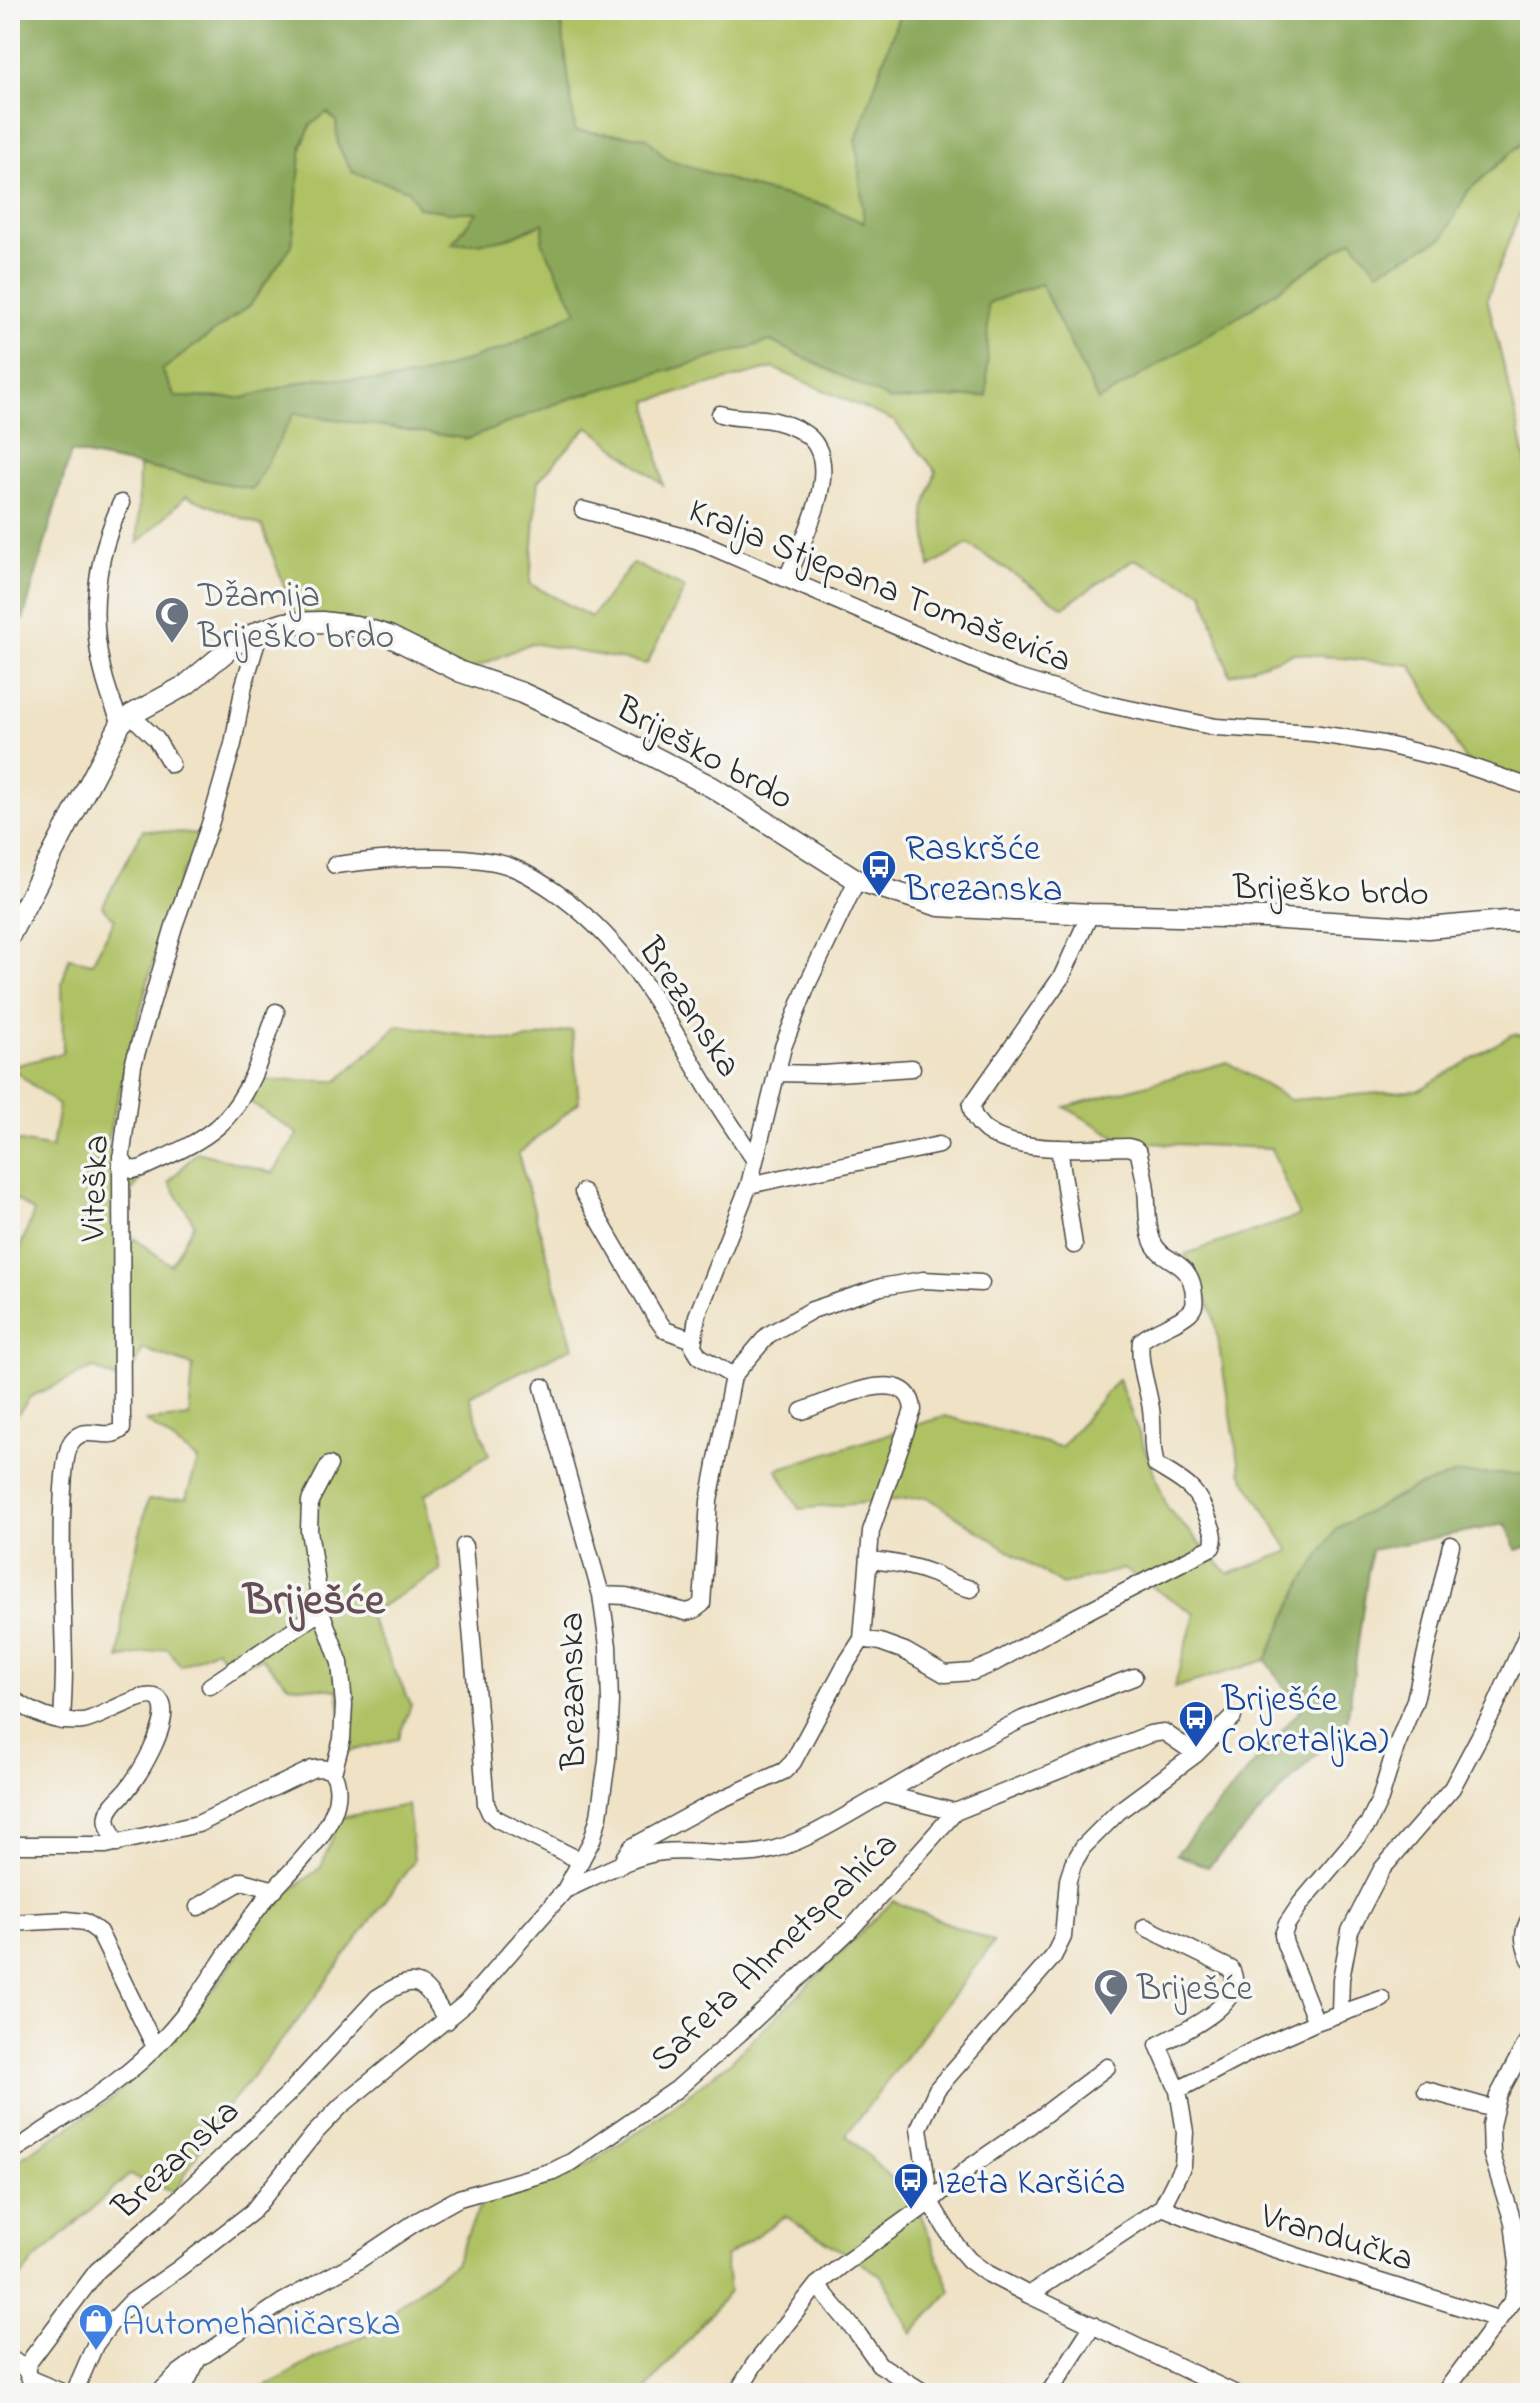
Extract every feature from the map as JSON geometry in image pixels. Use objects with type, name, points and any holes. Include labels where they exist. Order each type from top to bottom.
[{"type":"street","points":[[720,414],[733,418],[754,417],[792,427],[816,444],[820,453],[821,492],[787,578]]},
{"type":"street","points":[[121,503],[109,530],[101,564],[95,607],[98,651],[108,694],[126,719],[156,739],[171,764]]},
{"type":"street","name":"Kralja Stjepana Tomaševića","points":[[583,510],[696,540],[1014,677],[1101,703],[1216,727],[1313,733],[1383,744],[1457,762],[1530,787]]},
{"type":"street","name":"Briješko brdo","points":[[126,719],[186,685],[239,641],[260,631],[285,623],[322,622],[356,626],[389,636],[461,672],[522,693],[606,732],[712,787],[857,880],[939,906],[1090,914],[1266,918],[1428,928],[1530,921]]},
{"type":"street","name":"Viteška","points":[[62,1721],[62,1527],[66,1450],[80,1434],[109,1435],[117,1434],[122,1429],[121,1156],[133,1065],[174,926],[211,821],[260,631]]},
{"type":"street","points":[[10,935],[126,719]]},
{"type":"street","name":"Brezanska","points":[[335,865],[420,856],[496,862],[533,877],[569,902],[623,953],[649,988],[754,1159]]},
{"type":"street","name":"Brezanska","points":[[693,1340],[697,1316],[749,1185],[783,1047],[808,983],[857,880]]},
{"type":"street","points":[[862,1639],[905,1651],[945,1674],[972,1672],[1212,1547],[1214,1534],[1198,1494],[1156,1465],[1151,1450],[1152,1412],[1139,1352],[1141,1341],[1190,1313],[1195,1305],[1194,1286],[1189,1275],[1182,1265],[1158,1250],[1152,1242],[1139,1153],[1135,1149],[1059,1148],[1003,1140],[976,1120],[971,1106],[1062,976],[1090,914]]},
{"type":"street","points":[[121,1156],[127,1167],[133,1170],[142,1168],[199,1140],[217,1127],[237,1105],[264,1047],[276,1012]]},
{"type":"street","points":[[776,1073],[823,1074],[912,1068]]},
{"type":"street","points":[[749,1185],[939,1145]]},
{"type":"street","points":[[1059,1148],[1074,1245]]},
{"type":"street","points":[[583,1192],[665,1330],[693,1340],[699,1356],[733,1376]]},
{"type":"street","name":"Brezanska","points":[[74,2393],[95,2345],[131,2302],[252,2212],[314,2134],[341,2106],[466,2003],[565,1890],[592,1840],[599,1816],[607,1761],[610,1702],[608,1646],[601,1595],[626,1596],[686,1612],[702,1604],[709,1501],[733,1376],[768,1335],[812,1310],[881,1287],[923,1280],[981,1283]]},
{"type":"street","points":[[621,1865],[632,1847],[709,1805],[784,1771],[793,1762],[862,1639],[871,1531],[913,1410],[912,1403],[903,1391],[894,1386],[875,1387],[849,1393],[802,1411]]},
{"type":"street","points":[[543,1387],[601,1595]]},
{"type":"street","points":[[10,2152],[105,2091],[168,2035],[263,1902],[306,1856],[329,1823],[337,1786],[333,1773],[342,1739],[344,1705],[340,1663],[321,1611],[309,1530],[310,1501],[329,1465]]},
{"type":"street","points":[[1316,2022],[1283,1935],[1301,1903],[1368,1824],[1380,1799],[1415,1700],[1451,1545]]},
{"type":"street","points":[[464,1546],[486,1804],[497,1819],[581,1861]]},
{"type":"street","points":[[870,1560],[911,1567],[936,1575],[953,1585],[971,1589]]},
{"type":"street","points":[[210,1686],[321,1611]]},
{"type":"street","points":[[1340,2012],[1341,1979],[1350,1931],[1382,1869],[1452,1788],[1494,1709],[1530,1628]]},
{"type":"street","points":[[884,1794],[963,1748],[1023,1719],[1134,1677]]},
{"type":"street","points":[[10,1697],[48,1719],[62,1721],[86,1721],[145,1696],[161,1701],[164,1717],[160,1733],[134,1780],[107,1816],[117,1843]]},
{"type":"street","points":[[1233,1717],[1196,1754],[1119,1811],[1083,1847],[1068,1880],[1063,1937],[1053,1957],[937,2089],[919,2128],[930,2202],[956,2245],[969,2260],[1029,2295],[1234,2393]]},
{"type":"street","name":"Safeta Ahmetspahića","points":[[181,2393],[198,2359],[284,2301],[353,2264],[419,2220],[459,2198],[553,2171],[571,2162],[665,2097],[740,2033],[851,1929],[955,1812],[1150,1734],[1164,1732],[1196,1754]]},
{"type":"street","points":[[10,1845],[117,1843],[198,1824],[312,1769],[328,1769],[333,1773]]},
{"type":"street","name":"Safeta Ahmetspahića","points":[[565,1890],[621,1865],[664,1851],[759,1853],[780,1848],[884,1794],[955,1812]]},
{"type":"street","points":[[198,1907],[242,1881],[275,1890]]},
{"type":"street","points":[[1530,1918],[1523,1939],[1530,1959]]},
{"type":"street","points":[[10,1923],[76,1921],[85,1922],[99,1932],[155,2047]]},
{"type":"street","points":[[1029,2295],[1162,2207],[1183,2165],[1185,2132],[1178,2090],[1158,2045],[1199,2023],[1225,2003],[1235,1986],[1235,1977],[1231,1969],[1145,1927]]},
{"type":"street","name":"Brezanska","points":[[26,2370],[73,2299],[97,2271],[170,2207],[288,2094],[377,1998],[408,1981],[421,1985],[434,1998],[447,2021]]},
{"type":"street","points":[[1178,2090],[1316,2022],[1382,1999]]},
{"type":"street","points":[[1444,2393],[1513,2300],[1518,2264],[1513,2222],[1492,2155],[1491,2125],[1494,2109],[1530,2036]]},
{"type":"street","points":[[737,2393],[754,2365],[817,2285],[1107,2067]]},
{"type":"street","points":[[1426,2090],[1494,2109]]},
{"type":"street","name":"Vrandučka","points":[[1162,2207],[1272,2250],[1497,2319]]},
{"type":"street","points":[[817,2285],[879,2364],[925,2393]]},
{"type":"street","points":[[1049,2393],[1093,2325]]},
{"type":"street","points":[[10,2358],[26,2370],[30,2379],[64,2393]]},
{"type":"street","points":[[159,2393],[198,2359]]},
{"type":"green space","points":[[10,10],[560,10],[575,131],[646,137],[667,159],[760,190],[824,205],[864,223],[856,140],[901,10],[1530,10],[1530,136],[1468,191],[1443,238],[1378,271],[1352,240],[1236,318],[1098,401],[1041,284],[988,303],[987,396],[890,400],[771,341],[565,400],[468,439],[294,413],[253,489],[71,452],[23,620],[10,633]],"holes":[[[327,112],[336,121],[338,146],[352,172],[408,190],[418,207],[447,212],[477,212],[452,244],[498,240],[544,223],[542,242],[577,311],[507,347],[423,375],[385,381],[317,378],[243,398],[175,397],[162,370],[250,305],[292,245],[302,145],[311,125]]]},
{"type":"green space","points":[[560,10],[901,10],[856,140],[865,224],[824,205],[760,190],[667,159],[645,137],[575,131]]},
{"type":"green space","points":[[326,112],[336,121],[338,146],[352,172],[408,190],[447,212],[478,212],[453,244],[512,237],[544,223],[542,242],[578,311],[507,347],[423,375],[385,381],[317,378],[243,398],[175,397],[162,370],[250,305],[292,245],[302,145],[311,125]]},
{"type":"green space","points":[[1530,136],[1530,187],[1487,298],[1530,482],[1530,788],[1465,760],[1411,665],[1294,653],[1230,675],[1203,592],[1134,559],[1063,607],[968,544],[930,567],[924,510],[936,471],[894,421],[773,368],[648,401],[663,485],[588,426],[538,481],[530,584],[591,617],[633,563],[685,588],[647,664],[531,643],[463,673],[389,634],[294,614],[262,526],[186,496],[138,543],[139,466],[252,489],[293,413],[468,439],[565,400],[771,341],[890,400],[986,396],[988,302],[1041,284],[1098,400],[1236,318],[1352,240],[1442,238],[1468,191]]},
{"type":"green space","points":[[143,830],[216,835],[183,871],[152,965],[106,1144],[140,1180],[117,1211],[124,1231],[171,1265],[194,1223],[169,1182],[197,1152],[273,1173],[298,1134],[250,1102],[261,1080],[338,1081],[398,1025],[515,1042],[572,1030],[579,1102],[518,1154],[573,1347],[469,1396],[489,1455],[425,1495],[441,1571],[368,1614],[411,1705],[398,1739],[347,1752],[338,1690],[288,1685],[262,1658],[230,1667],[216,1649],[181,1666],[167,1648],[119,1659],[124,1600],[148,1500],[186,1498],[198,1460],[146,1421],[189,1417],[193,1366],[143,1349],[125,1383],[93,1368],[30,1397],[10,1425],[10,1268],[34,1212],[10,1195],[10,1140],[52,1148],[59,1106],[10,1067],[63,1053],[62,983],[69,958],[92,963],[115,919],[102,907]]},
{"type":"green space","points":[[1513,1034],[1530,1037],[1530,1474],[1457,1474],[1412,1489],[1302,1583],[1266,1660],[1174,1688],[1195,1614],[1123,1569],[1062,1585],[927,1497],[799,1509],[777,1469],[945,1416],[1061,1447],[1118,1379],[1168,1509],[1229,1574],[1290,1551],[1241,1473],[1213,1313],[1185,1254],[1299,1216],[1271,1148],[1125,1142],[1065,1107],[1227,1062],[1290,1100],[1419,1090]]},
{"type":"green space","points":[[1457,1474],[1530,1474],[1530,1546],[1517,1550],[1506,1524],[1371,1550],[1347,1722],[1208,1867],[1176,1854],[1300,1710],[1266,1660],[1302,1583],[1337,1528],[1412,1489]]},
{"type":"green space","points":[[408,1805],[414,1861],[299,2019],[215,2122],[175,2193],[129,2175],[33,2262],[10,2291],[10,2162],[113,2098],[218,1984],[270,1907],[321,1867],[340,1818]]},
{"type":"green space","points":[[893,1901],[994,1942],[846,2135],[915,2200],[951,2291],[912,2334],[882,2276],[785,2216],[725,2257],[729,2292],[643,2393],[260,2393],[265,2387],[320,2356],[383,2327],[401,2303],[455,2263],[481,2203],[577,2171],[648,2125],[730,2062]]},
{"type":"place","name":"Džamija Briješko brdo","points":[[172,645]]},
{"type":"place","name":"Raskršće Brezanska","points":[[879,898]]},
{"type":"place","name":"Briješće (okretaljka)","points":[[1196,1749]]},
{"type":"place","name":"Briješće","points":[[1111,2017]]},
{"type":"place","name":"Izeta Karšića","points":[[911,2211]]},
{"type":"place","name":"Automehaničarska","points":[[96,2352]]},
{"type":"district","name":"Briješće","points":[[314,1598]]}]
